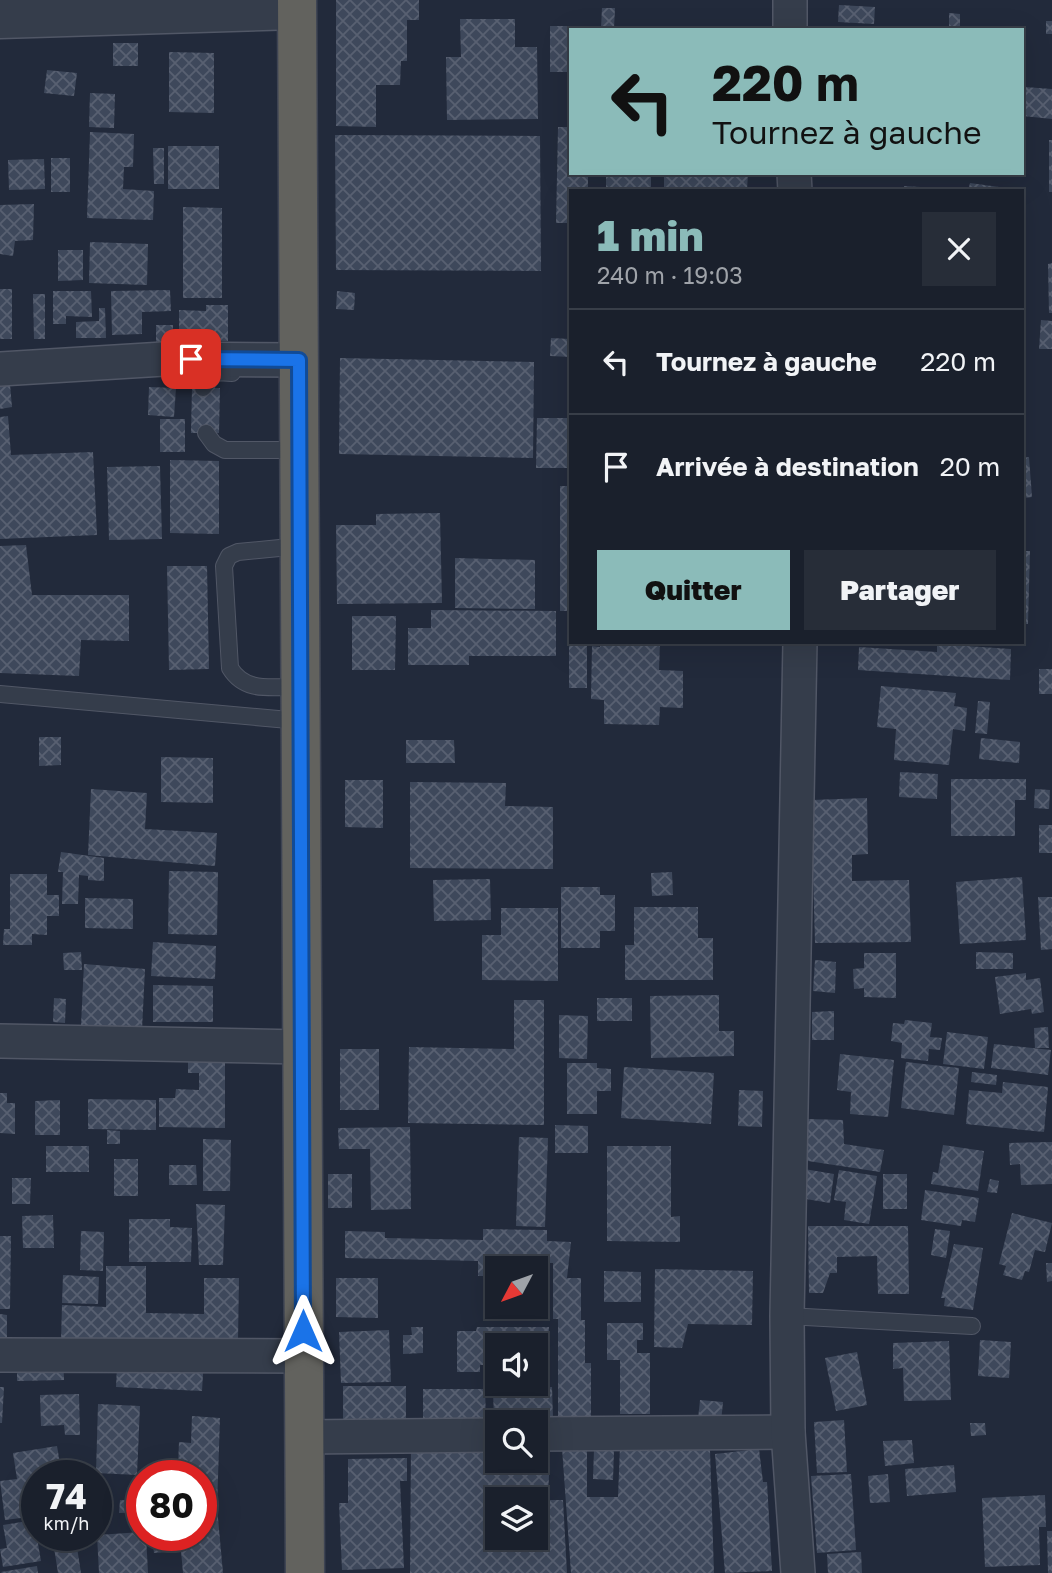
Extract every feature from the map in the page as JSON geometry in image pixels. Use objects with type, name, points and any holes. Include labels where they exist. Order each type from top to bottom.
[{"type":"highway","points":[[296,5],[305,1573]]},
{"type":"street","points":[[790,0],[790,28]]},
{"type":"street","points":[[0,19],[296,5]]},
{"type":"street","points":[[0,369],[164,359],[298,368]]},
{"type":"street","points":[[798,1573],[788,1432],[788,1316],[800,644]]},
{"type":"street","points":[[0,1041],[301,1047]]},
{"type":"street","points":[[0,1355],[303,1356]]},
{"type":"street","points":[[548,1434],[788,1432]]},
{"type":"street","points":[[304,1437],[485,1435]]},
{"type":"lane","points":[[203,388],[216,372],[298,368]]},
{"type":"lane","points":[[206,433],[214,444],[225,450],[298,450]]},
{"type":"lane","points":[[300,545],[238,552],[229,556],[224,566],[230,668],[236,678],[245,685],[300,704]]},
{"type":"lane","points":[[0,694],[300,704]]},
{"type":"lane","points":[[788,1316],[972,1326]]},
{"type":"building","points":[[336,0],[419,0],[419,20],[407,20],[407,61],[401,61],[400,85],[376,85],[376,127],[336,126]]},
{"type":"building","points":[[839,5],[875,7],[874,24],[838,22]]},
{"type":"building","points":[[602,8],[615,8],[614,28],[601,28]]},
{"type":"building","points":[[949,13],[960,14],[960,28],[949,28]]},
{"type":"building","points":[[460,19],[515,19],[515,47],[537,47],[538,119],[447,120],[446,57],[461,57]]},
{"type":"building","points":[[1046,21],[1052,21],[1052,34],[1046,34]]},
{"type":"building","points":[[550,26],[574,26],[569,28],[569,72],[550,72]]},
{"type":"building","points":[[113,43],[138,43],[138,66],[113,66]]},
{"type":"building","points":[[169,52],[214,53],[214,113],[169,112]]},
{"type":"building","points":[[47,70],[77,73],[74,96],[44,93]]},
{"type":"building","points":[[1025,87],[1052,89],[1052,119],[1024,116]]},
{"type":"building","points":[[90,93],[115,94],[114,128],[89,127]]},
{"type":"building","points":[[558,127],[569,127],[569,175],[588,175],[588,189],[569,189],[569,223],[556,223]]},
{"type":"building","points":[[90,132],[134,134],[133,167],[124,167],[123,189],[154,191],[153,220],[87,218]]},
{"type":"building","points":[[335,135],[540,136],[541,271],[336,270]]},
{"type":"building","points":[[1049,140],[1052,140],[1052,192],[1049,192]]},
{"type":"building","points":[[168,146],[219,146],[219,189],[168,189]]},
{"type":"building","points":[[153,148],[164,148],[164,184],[154,184]]},
{"type":"building","points":[[51,158],[70,158],[70,192],[51,192]]},
{"type":"building","points":[[44,159],[45,189],[9,190],[8,160]]},
{"type":"building","points":[[606,175],[651,175],[651,189],[606,189]]},
{"type":"building","points":[[664,175],[748,175],[747,189],[664,189]]},
{"type":"building","points":[[970,183],[999,187],[999,189],[968,189]]},
{"type":"building","points":[[904,186],[920,187],[920,189],[904,189]]},
{"type":"building","points":[[34,204],[33,240],[15,241],[13,256],[0,254],[0,205]]},
{"type":"building","points":[[183,207],[222,208],[222,298],[183,298]]},
{"type":"building","points":[[90,242],[148,244],[147,285],[89,283]]},
{"type":"building","points":[[58,250],[83,250],[83,280],[58,281]]},
{"type":"building","points":[[1052,263],[1052,313],[1049,313],[1048,264]]},
{"type":"building","points":[[0,289],[12,289],[12,339],[0,339]]},
{"type":"building","points":[[170,290],[171,311],[142,312],[142,334],[112,335],[111,291]]},
{"type":"building","points":[[53,291],[91,291],[92,317],[66,316],[66,324],[53,324]]},
{"type":"building","points":[[337,291],[355,293],[354,310],[336,309]]},
{"type":"building","points":[[33,294],[45,294],[45,339],[34,339]]},
{"type":"building","points":[[206,305],[228,305],[228,341],[179,341],[179,310],[206,311]]},
{"type":"building","points":[[99,308],[105,308],[106,338],[76,338],[76,322],[99,321]]},
{"type":"building","points":[[1041,320],[1052,321],[1052,349],[1039,349]]},
{"type":"building","points":[[156,325],[173,325],[173,345],[156,345]]},
{"type":"building","points":[[551,338],[569,339],[569,357],[550,356]]},
{"type":"building","points":[[340,358],[534,362],[533,458],[339,454]]},
{"type":"building","points":[[9,373],[12,407],[0,409],[0,374]]},
{"type":"building","points":[[149,387],[176,388],[174,417],[148,415]]},
{"type":"building","points":[[192,388],[220,388],[219,433],[191,433]]},
{"type":"building","points":[[8,416],[11,455],[93,452],[97,535],[0,539],[0,417]]},
{"type":"building","points":[[537,418],[569,418],[569,468],[536,468]]},
{"type":"building","points":[[160,419],[185,419],[185,452],[160,452]]},
{"type":"building","points":[[1029,457],[1032,497],[1024,498],[1024,458]]},
{"type":"building","points":[[170,460],[219,461],[219,534],[170,533]]},
{"type":"building","points":[[160,466],[162,539],[109,540],[107,467]]},
{"type":"building","points":[[560,486],[569,486],[569,611],[560,611]]},
{"type":"building","points":[[440,513],[442,603],[337,604],[336,525],[376,525],[376,514]]},
{"type":"building","points":[[26,545],[32,595],[129,595],[129,641],[81,640],[79,676],[0,673],[0,546]]},
{"type":"building","points":[[1024,551],[1030,551],[1028,624],[1024,624]]},
{"type":"building","points":[[455,558],[535,560],[535,609],[455,608]]},
{"type":"building","points":[[167,566],[207,566],[209,669],[169,670]]},
{"type":"building","points":[[431,610],[556,611],[556,656],[469,656],[469,665],[408,665],[408,628],[431,628]]},
{"type":"building","points":[[352,616],[396,616],[395,670],[352,670]]},
{"type":"building","points":[[569,644],[587,644],[587,688],[569,688]]},
{"type":"building","points":[[600,644],[660,644],[659,670],[683,671],[683,708],[660,707],[659,725],[604,724],[604,700],[591,699],[592,646],[600,647]]},
{"type":"building","points":[[937,644],[1011,649],[1010,680],[858,670],[859,647],[937,652]]},
{"type":"building","points":[[1039,669],[1052,669],[1052,694],[1039,694]]},
{"type":"building","points":[[881,686],[956,693],[954,706],[967,708],[965,731],[953,729],[949,765],[894,760],[896,729],[877,727]]},
{"type":"building","points":[[978,701],[990,702],[987,734],[975,733]]},
{"type":"building","points":[[39,737],[61,737],[61,765],[39,766]]},
{"type":"building","points":[[981,738],[1020,742],[1019,763],[979,759]]},
{"type":"building","points":[[406,740],[454,740],[455,763],[406,763]]},
{"type":"building","points":[[161,757],[213,758],[213,803],[161,802]]},
{"type":"building","points":[[900,772],[938,774],[937,799],[899,797]]},
{"type":"building","points":[[951,779],[1026,779],[1026,800],[1015,800],[1015,836],[951,836]]},
{"type":"building","points":[[345,780],[383,780],[383,828],[345,827]]},
{"type":"building","points":[[410,782],[506,783],[505,806],[553,807],[553,869],[410,868]]},
{"type":"building","points":[[91,789],[147,793],[145,829],[217,833],[215,866],[88,855]]},
{"type":"building","points":[[1035,789],[1050,790],[1049,809],[1034,808]]},
{"type":"building","points":[[867,798],[868,854],[852,855],[852,881],[909,880],[911,942],[815,943],[811,800]]},
{"type":"building","points":[[1039,825],[1052,825],[1052,853],[1039,853]]},
{"type":"building","points":[[61,852],[104,858],[104,881],[88,880],[88,876],[79,875],[78,904],[62,904],[63,872],[58,872]]},
{"type":"building","points":[[169,871],[218,872],[217,935],[168,934]]},
{"type":"building","points":[[672,872],[673,895],[652,896],[651,873]]},
{"type":"building","points":[[10,874],[47,874],[47,895],[59,895],[59,916],[47,916],[47,935],[32,934],[32,945],[3,945],[4,929],[10,929]]},
{"type":"building","points":[[1022,877],[1026,940],[960,944],[956,882]]},
{"type":"building","points":[[490,879],[491,920],[434,921],[433,880]]},
{"type":"building","points":[[561,887],[600,887],[600,895],[615,895],[615,931],[600,931],[600,948],[561,948]]},
{"type":"building","points":[[1038,897],[1052,897],[1052,949],[1041,950]]},
{"type":"building","points":[[85,898],[133,899],[133,929],[85,928]]},
{"type":"building","points":[[634,907],[698,907],[698,938],[713,938],[713,980],[625,980],[625,945],[634,945]]},
{"type":"building","points":[[501,908],[558,908],[558,981],[482,980],[482,935],[501,935]]},
{"type":"building","points":[[153,942],[216,946],[215,979],[151,976]]},
{"type":"building","points":[[81,952],[82,970],[64,970],[63,953]]},
{"type":"building","points":[[976,952],[1013,953],[1013,969],[976,969]]},
{"type":"building","points":[[864,953],[896,953],[896,998],[864,997],[864,988],[854,989],[853,969],[864,968]]},
{"type":"building","points":[[815,960],[836,962],[835,993],[813,991]]},
{"type":"building","points":[[84,964],[145,969],[142,1030],[81,1025]]},
{"type":"building","points":[[1026,973],[1026,980],[1040,978],[1044,1012],[1032,1014],[1031,1009],[1000,1014],[995,977]]},
{"type":"building","points":[[153,985],[213,986],[213,1022],[153,1022]]},
{"type":"building","points":[[719,995],[719,1031],[734,1031],[734,1056],[651,1058],[650,996]]},
{"type":"building","points":[[54,998],[66,999],[65,1023],[53,1022]]},
{"type":"building","points":[[597,998],[632,998],[632,1021],[597,1021]]},
{"type":"building","points":[[514,1000],[544,1000],[544,1125],[408,1123],[409,1047],[514,1049]]},
{"type":"building","points":[[834,1011],[834,1040],[812,1040],[812,1012]]},
{"type":"building","points":[[559,1015],[588,1016],[587,1059],[559,1058]]},
{"type":"building","points":[[905,1020],[932,1023],[930,1037],[942,1038],[940,1050],[929,1049],[928,1061],[901,1058],[902,1043],[891,1041],[893,1023],[904,1024]]},
{"type":"building","points":[[1048,1027],[1049,1048],[1035,1048],[1034,1028]]},
{"type":"building","points":[[947,1032],[988,1037],[984,1069],[943,1064]]},
{"type":"building","points":[[994,1044],[1051,1050],[1048,1075],[991,1068]]},
{"type":"building","points":[[340,1049],[379,1049],[379,1110],[340,1110]]},
{"type":"building","points":[[840,1054],[894,1060],[888,1117],[850,1114],[851,1092],[837,1090]]},
{"type":"building","points":[[188,1055],[225,1056],[225,1128],[159,1127],[159,1098],[175,1098],[176,1089],[199,1090],[199,1073],[188,1073]]},
{"type":"building","points":[[906,1062],[959,1068],[954,1115],[901,1108]]},
{"type":"building","points":[[567,1063],[597,1063],[597,1068],[611,1069],[611,1091],[597,1091],[597,1114],[567,1114]]},
{"type":"building","points":[[624,1067],[714,1073],[711,1124],[621,1118]]},
{"type":"building","points":[[972,1072],[997,1075],[996,1085],[971,1082]]},
{"type":"building","points":[[1003,1082],[1048,1087],[1044,1132],[966,1124],[969,1090],[1002,1093]]},
{"type":"building","points":[[739,1090],[763,1091],[762,1127],[738,1126]]},
{"type":"building","points":[[0,1093],[7,1093],[7,1103],[15,1103],[15,1134],[0,1133]]},
{"type":"building","points":[[88,1099],[156,1100],[156,1130],[88,1129]]},
{"type":"building","points":[[60,1100],[60,1135],[35,1135],[35,1101]]},
{"type":"building","points":[[808,1119],[843,1120],[844,1144],[884,1150],[880,1172],[808,1161]]},
{"type":"building","points":[[555,1125],[588,1126],[588,1153],[555,1153]]},
{"type":"building","points":[[410,1127],[411,1209],[371,1210],[370,1149],[339,1149],[338,1128]]},
{"type":"building","points":[[107,1130],[120,1131],[120,1144],[107,1144]]},
{"type":"building","points":[[519,1137],[548,1138],[545,1227],[516,1226]]},
{"type":"building","points":[[203,1139],[231,1140],[230,1191],[203,1191]]},
{"type":"building","points":[[1052,1142],[1052,1184],[1021,1185],[1020,1164],[1010,1165],[1009,1143]]},
{"type":"building","points":[[943,1145],[984,1151],[978,1191],[931,1184],[933,1172],[938,1173]]},
{"type":"building","points":[[46,1146],[89,1146],[89,1172],[46,1172]]},
{"type":"building","points":[[607,1146],[671,1146],[671,1217],[680,1216],[680,1242],[607,1241]]},
{"type":"building","points":[[114,1159],[138,1159],[138,1196],[114,1196]]},
{"type":"building","points":[[169,1165],[196,1165],[197,1185],[169,1185]]},
{"type":"building","points":[[804,1169],[834,1174],[830,1203],[800,1198]]},
{"type":"building","points":[[839,1170],[877,1176],[869,1224],[844,1220],[846,1202],[834,1200]]},
{"type":"building","points":[[328,1174],[352,1174],[352,1208],[328,1208]]},
{"type":"building","points":[[883,1174],[907,1174],[907,1209],[883,1209]]},
{"type":"building","points":[[12,1178],[31,1178],[30,1204],[12,1204]]},
{"type":"building","points":[[990,1179],[999,1181],[997,1193],[987,1192]]},
{"type":"building","points":[[925,1190],[979,1198],[975,1222],[962,1220],[961,1226],[921,1220]]},
{"type":"building","points":[[196,1204],[225,1205],[223,1265],[199,1265]]},
{"type":"building","points":[[1012,1213],[1052,1223],[1045,1252],[1035,1250],[1029,1272],[1025,1271],[1022,1280],[1003,1275],[1006,1266],[999,1264]]},
{"type":"building","points":[[53,1215],[54,1248],[23,1248],[22,1216]]},
{"type":"building","points":[[129,1219],[170,1219],[170,1227],[192,1228],[191,1262],[129,1262]]},
{"type":"building","points":[[808,1226],[908,1226],[909,1294],[878,1294],[877,1256],[837,1257],[837,1273],[830,1273],[823,1293],[809,1293]]},
{"type":"building","points":[[483,1229],[547,1230],[547,1241],[571,1242],[567,1278],[581,1278],[585,1363],[591,1363],[591,1416],[558,1416],[558,1319],[553,1319],[553,1263],[548,1263],[548,1256],[485,1256],[485,1276],[478,1276],[478,1261],[345,1258],[345,1231],[385,1232],[385,1238],[483,1240]]},
{"type":"building","points":[[935,1229],[950,1231],[946,1258],[931,1255]]},
{"type":"building","points":[[81,1231],[104,1232],[103,1271],[80,1270]]},
{"type":"building","points":[[0,1236],[11,1236],[10,1309],[0,1309]]},
{"type":"building","points":[[954,1244],[983,1248],[973,1310],[944,1306],[945,1298],[941,1298]]},
{"type":"building","points":[[1046,1263],[1052,1263],[1052,1281],[1047,1282]]},
{"type":"building","points":[[106,1266],[146,1266],[146,1313],[204,1314],[204,1278],[239,1278],[238,1340],[61,1341],[62,1305],[106,1307]]},
{"type":"building","points":[[655,1269],[753,1271],[752,1325],[688,1324],[682,1348],[654,1347]]},
{"type":"building","points":[[604,1271],[641,1272],[641,1302],[604,1302]]},
{"type":"building","points":[[63,1275],[99,1277],[98,1304],[62,1303]]},
{"type":"building","points":[[336,1278],[378,1278],[378,1318],[336,1317]]},
{"type":"building","points":[[0,1314],[7,1315],[7,1341],[0,1341]]},
{"type":"building","points":[[607,1323],[643,1323],[643,1340],[637,1340],[637,1353],[650,1353],[650,1414],[620,1414],[620,1360],[607,1360]]},
{"type":"building","points":[[411,1327],[423,1327],[423,1353],[403,1354],[403,1335],[412,1335]]},
{"type":"building","points":[[477,1327],[549,1327],[549,1362],[548,1333],[485,1333],[485,1365],[480,1365],[480,1372],[457,1372],[457,1331],[476,1331]]},
{"type":"building","points":[[389,1330],[391,1382],[341,1383],[339,1332]]},
{"type":"building","points":[[980,1340],[1011,1342],[1009,1378],[978,1376]]},
{"type":"building","points":[[949,1341],[951,1400],[904,1401],[903,1368],[893,1369],[893,1343]]},
{"type":"building","points":[[857,1352],[867,1405],[836,1411],[825,1358]]},
{"type":"building","points":[[17,1354],[63,1354],[64,1380],[17,1381]]},
{"type":"building","points":[[204,1358],[202,1391],[116,1387],[117,1366]]},
{"type":"building","points":[[343,1386],[406,1386],[406,1424],[343,1424]]},
{"type":"building","points":[[0,1387],[4,1387],[2,1423],[0,1423]]},
{"type":"building","points":[[548,1387],[552,1387],[553,1418],[548,1418],[548,1410],[494,1410],[493,1396],[548,1396]]},
{"type":"building","points":[[423,1389],[485,1389],[485,1421],[423,1420]]},
{"type":"building","points":[[79,1394],[80,1435],[65,1435],[64,1425],[41,1426],[40,1395]]},
{"type":"building","points":[[700,1400],[723,1402],[721,1422],[698,1419]]},
{"type":"building","points":[[98,1404],[140,1406],[138,1460],[126,1460],[126,1474],[112,1474],[112,1460],[96,1460]]},
{"type":"building","points":[[192,1416],[220,1418],[217,1507],[217,1460],[178,1460],[179,1442],[191,1443]]},
{"type":"building","points":[[844,1420],[847,1472],[817,1473],[814,1422]]},
{"type":"building","points":[[970,1423],[985,1423],[986,1435],[971,1436]]},
{"type":"building","points":[[912,1440],[914,1463],[885,1466],[883,1441]]},
{"type":"building","points":[[57,1446],[59,1460],[21,1460],[21,1518],[5,1520],[0,1481],[17,1479],[13,1453]]},
{"type":"building","points":[[620,1446],[710,1450],[714,1573],[571,1573],[562,1448],[587,1448],[587,1497],[618,1497]]},
{"type":"building","points":[[411,1447],[485,1449],[485,1473],[548,1473],[550,1450],[548,1500],[563,1500],[567,1573],[410,1573]]},
{"type":"building","points":[[759,1449],[763,1482],[767,1482],[772,1571],[725,1573],[715,1454]]},
{"type":"building","points":[[594,1450],[614,1451],[613,1480],[593,1479]]},
{"type":"building","points":[[407,1458],[407,1481],[400,1481],[404,1568],[342,1570],[339,1503],[348,1503],[348,1459]]},
{"type":"building","points":[[954,1465],[956,1492],[907,1496],[905,1469]]},
{"type":"building","points":[[851,1474],[856,1550],[817,1553],[811,1476]]},
{"type":"building","points":[[888,1474],[890,1502],[870,1503],[868,1476]]},
{"type":"building","points":[[1045,1495],[1046,1527],[1039,1527],[1040,1565],[985,1567],[982,1498]]},
{"type":"building","points":[[120,1500],[126,1500],[126,1513],[119,1513]]},
{"type":"building","points":[[217,1507],[223,1573],[183,1573],[181,1551],[217,1551]]},
{"type":"building","points":[[21,1522],[21,1551],[39,1551],[41,1561],[3,1567],[0,1549],[7,1548],[3,1525]]},
{"type":"building","points":[[1047,1531],[1052,1531],[1052,1573],[1048,1573]]},
{"type":"building","points":[[126,1533],[126,1551],[147,1551],[148,1573],[99,1573],[98,1551],[112,1551],[112,1534]]},
{"type":"building","points":[[55,1551],[78,1551],[81,1573],[58,1573]]},
{"type":"building","points":[[861,1552],[862,1573],[828,1573],[827,1554]]},
{"type":"building","points":[[37,1566],[38,1573],[1,1572]]},
{"type":"route","points":[[191,359],[299,360],[303,1331]]}]
